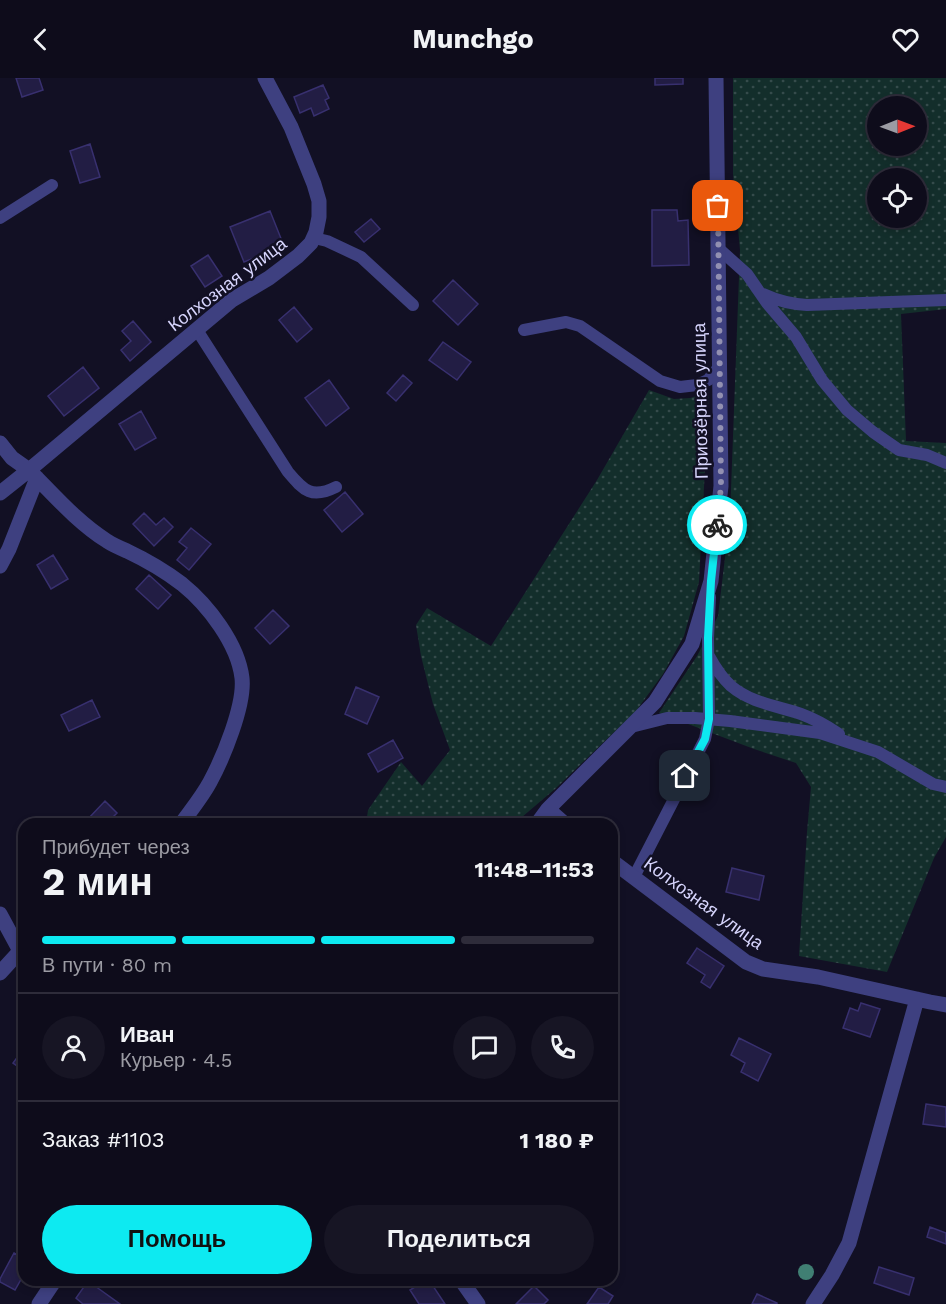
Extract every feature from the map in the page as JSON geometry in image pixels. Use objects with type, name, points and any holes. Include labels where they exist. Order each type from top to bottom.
[{"type":"street","name":"Колхозная улица","points":[[0,493],[33,474],[232,300],[269,278],[311,243],[319,217],[319,201],[291,127],[265,78]]},
{"type":"street","name":"Приозёрная улица","points":[[548,809],[655,702],[692,644],[711,581],[721,486],[716,78]]},
{"type":"street","points":[[0,444],[85,526],[109,543],[153,564],[183,585],[207,608],[225,633],[237,658],[242,678],[242,696],[226,746],[210,784],[185,818]]},
{"type":"street","points":[[0,566],[9,549],[33,474]]},
{"type":"street","points":[[541,818],[548,809],[559,818]]},
{"type":"street","name":"Колхозная улица","points":[[618,865],[746,962],[763,969],[818,976],[946,1005]]},
{"type":"street","points":[[0,914],[18,943]]},
{"type":"street","points":[[0,973],[18,954]]},
{"type":"street","points":[[813,1304],[849,1243],[916,999]]},
{"type":"street","points":[[39,1304],[51,1286]]},
{"type":"street","points":[[465,1286],[478,1304]]},
{"type":"lane","points":[[0,218],[52,185]]},
{"type":"lane","points":[[314,238],[327,241],[361,257],[413,305]]},
{"type":"lane","points":[[718,248],[747,274],[796,336],[822,380],[847,410],[899,450],[927,455],[946,463]]},
{"type":"lane","points":[[760,293],[789,303],[807,305],[946,300]]},
{"type":"lane","points":[[524,330],[566,322],[580,326],[660,381],[680,387],[697,385],[708,380],[720,366]]},
{"type":"lane","points":[[197,330],[284,465],[299,484],[308,491],[318,493],[336,487]]},
{"type":"lane","points":[[634,877],[705,739],[709,719],[708,655],[711,581]]},
{"type":"lane","points":[[708,655],[732,687],[771,706],[822,723],[861,746]]},
{"type":"lane","points":[[630,727],[667,718],[709,719],[820,733],[878,753],[933,784],[946,787]]},
{"type":"green space","points":[[733,78],[946,78],[946,309],[901,314],[906,441],[946,443],[946,837],[934,858],[887,972],[799,956],[811,787],[796,763],[659,713],[697,656],[718,616],[730,516],[740,250],[733,174]]},
{"type":"green space","points":[[649,390],[674,399],[690,398],[709,392],[699,582],[684,636],[663,674],[636,711],[555,789],[521,818],[367,818],[368,810],[401,762],[422,786],[450,750],[433,704],[421,656],[416,625],[427,608],[491,646],[597,480]]},
{"type":"building","points":[[16,78],[39,78],[43,90],[22,97]]},
{"type":"building","points":[[655,78],[683,78],[683,84],[655,85]]},
{"type":"building","points":[[323,85],[329,98],[325,100],[329,109],[314,116],[311,108],[300,113],[294,97]]},
{"type":"building","points":[[90,144],[100,177],[80,183],[70,151]]},
{"type":"building","points":[[652,210],[677,210],[678,221],[688,220],[689,265],[652,266]]},
{"type":"building","points":[[270,211],[284,246],[244,262],[230,227]]},
{"type":"building","points":[[371,219],[380,229],[364,242],[355,232]]},
{"type":"building","points":[[208,255],[222,276],[205,287],[191,266]]},
{"type":"building","points":[[453,280],[478,304],[458,325],[433,301]]},
{"type":"building","points":[[294,307],[312,329],[297,342],[279,320]]},
{"type":"building","points":[[133,321],[151,342],[130,361],[121,350],[131,341],[122,331]]},
{"type":"building","points":[[443,342],[471,362],[457,380],[429,360]]},
{"type":"building","points":[[83,367],[99,388],[64,416],[48,396]]},
{"type":"building","points":[[403,375],[412,383],[396,401],[387,393]]},
{"type":"building","points":[[329,380],[349,408],[326,426],[305,398]]},
{"type":"building","points":[[141,411],[156,438],[135,450],[119,424]]},
{"type":"building","points":[[345,492],[363,514],[342,532],[324,510]]},
{"type":"building","points":[[144,513],[156,525],[164,518],[173,527],[154,546],[133,524]]},
{"type":"building","points":[[191,528],[211,544],[189,570],[177,560],[187,548],[179,542]]},
{"type":"building","points":[[53,555],[68,579],[51,589],[37,565]]},
{"type":"building","points":[[149,575],[171,595],[158,609],[136,589]]},
{"type":"building","points":[[273,610],[289,626],[270,644],[255,628]]},
{"type":"building","points":[[356,687],[379,697],[367,724],[345,714]]},
{"type":"building","points":[[92,700],[100,717],[69,731],[61,715]]},
{"type":"building","points":[[393,740],[403,758],[378,772],[368,754]]},
{"type":"building","points":[[105,801],[117,813],[112,818],[89,818]]},
{"type":"building","points":[[732,868],[764,876],[759,900],[726,892]]},
{"type":"building","points":[[697,948],[724,966],[710,988],[701,982],[705,975],[687,963]]},
{"type":"building","points":[[861,1003],[880,1009],[870,1037],[843,1028],[850,1008],[858,1011]]},
{"type":"building","points":[[739,1038],[771,1054],[758,1081],[741,1072],[745,1063],[731,1055]]},
{"type":"building","points":[[18,1056],[18,1067],[13,1063]]},
{"type":"building","points":[[926,1104],[946,1107],[946,1127],[923,1124]]},
{"type":"building","points":[[930,1227],[946,1233],[946,1244],[927,1237]]},
{"type":"building","points":[[14,1253],[18,1255],[18,1285],[15,1290],[0,1282]]},
{"type":"building","points":[[879,1267],[914,1278],[909,1295],[874,1283]]},
{"type":"building","points":[[84,1286],[95,1286],[120,1304],[83,1304],[76,1298]]},
{"type":"building","points":[[416,1286],[433,1286],[445,1304],[419,1304],[410,1290]]},
{"type":"building","points":[[534,1286],[548,1300],[544,1304],[516,1304]]},
{"type":"building","points":[[599,1287],[613,1296],[608,1304],[587,1304]]},
{"type":"building","points":[[757,1294],[777,1303],[777,1304],[752,1304]]},
{"type":"way so far","points":[[717,525],[721,486],[718,206]]},
{"type":"route","points":[[685,776],[705,739],[709,719],[708,638],[717,525]]}]
